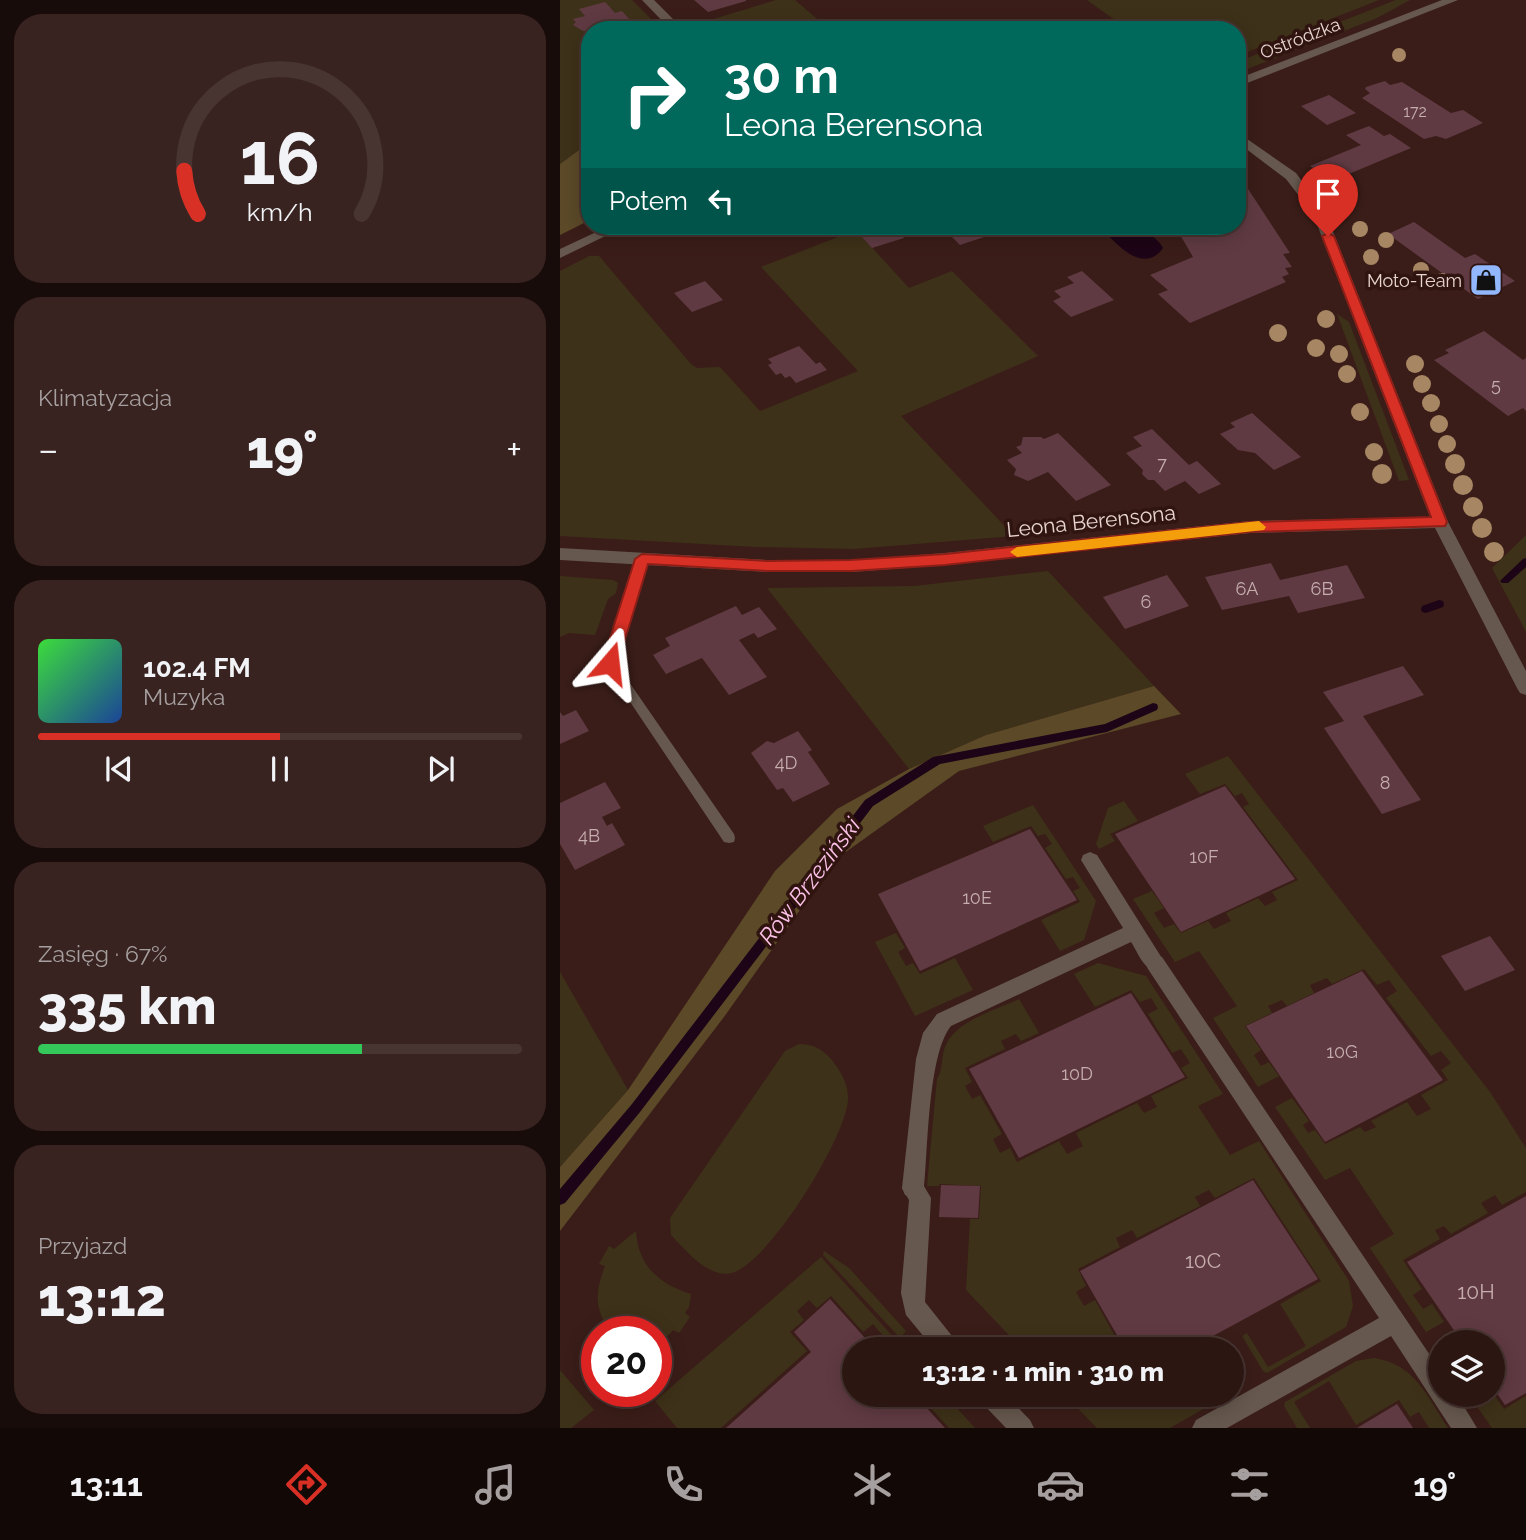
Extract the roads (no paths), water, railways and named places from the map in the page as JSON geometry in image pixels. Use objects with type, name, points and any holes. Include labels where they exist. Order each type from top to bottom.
[{"type":"street","points":[[648,0],[669,21]]},
{"type":"street","points":[[1415,13],[1423,0]]},
{"type":"street","name":"Ostródzka","points":[[1246,79],[1452,0]]},
{"type":"street","points":[[1246,143],[1291,176],[1319,214],[1440,522],[1526,688]]},
{"type":"street","points":[[560,254],[600,235]]},
{"type":"street","name":"Leona Berensona","points":[[560,554],[767,566],[851,566],[945,559],[1250,527],[1440,522]]},
{"type":"street","points":[[1090,860],[1155,963],[1428,1372]]},
{"type":"street","points":[[938,1337],[914,1307],[912,1293],[919,1198],[913,1188],[926,1059],[933,1033],[944,1020],[1136,931]]},
{"type":"street","points":[[1204,1428],[1395,1321]]},
{"type":"street","points":[[1001,1407],[1021,1428]]},
{"type":"street","points":[[1451,1407],[1465,1428]]},
{"type":"lane","points":[[642,559],[610,663],[729,838]]},
{"type":"waterway","name":"Rów Brzeziński","points":[[1505,581],[1526,561]]},
{"type":"waterway","name":"Rów Brzeziński","points":[[1426,609],[1439,604]]},
{"type":"waterway","name":"Rów Brzeziński","points":[[560,1199],[636,1108],[869,803],[937,760],[1107,728],[1153,707]]},
{"type":"place","name":"Moto-Team","points":[[1486,280]]}]
